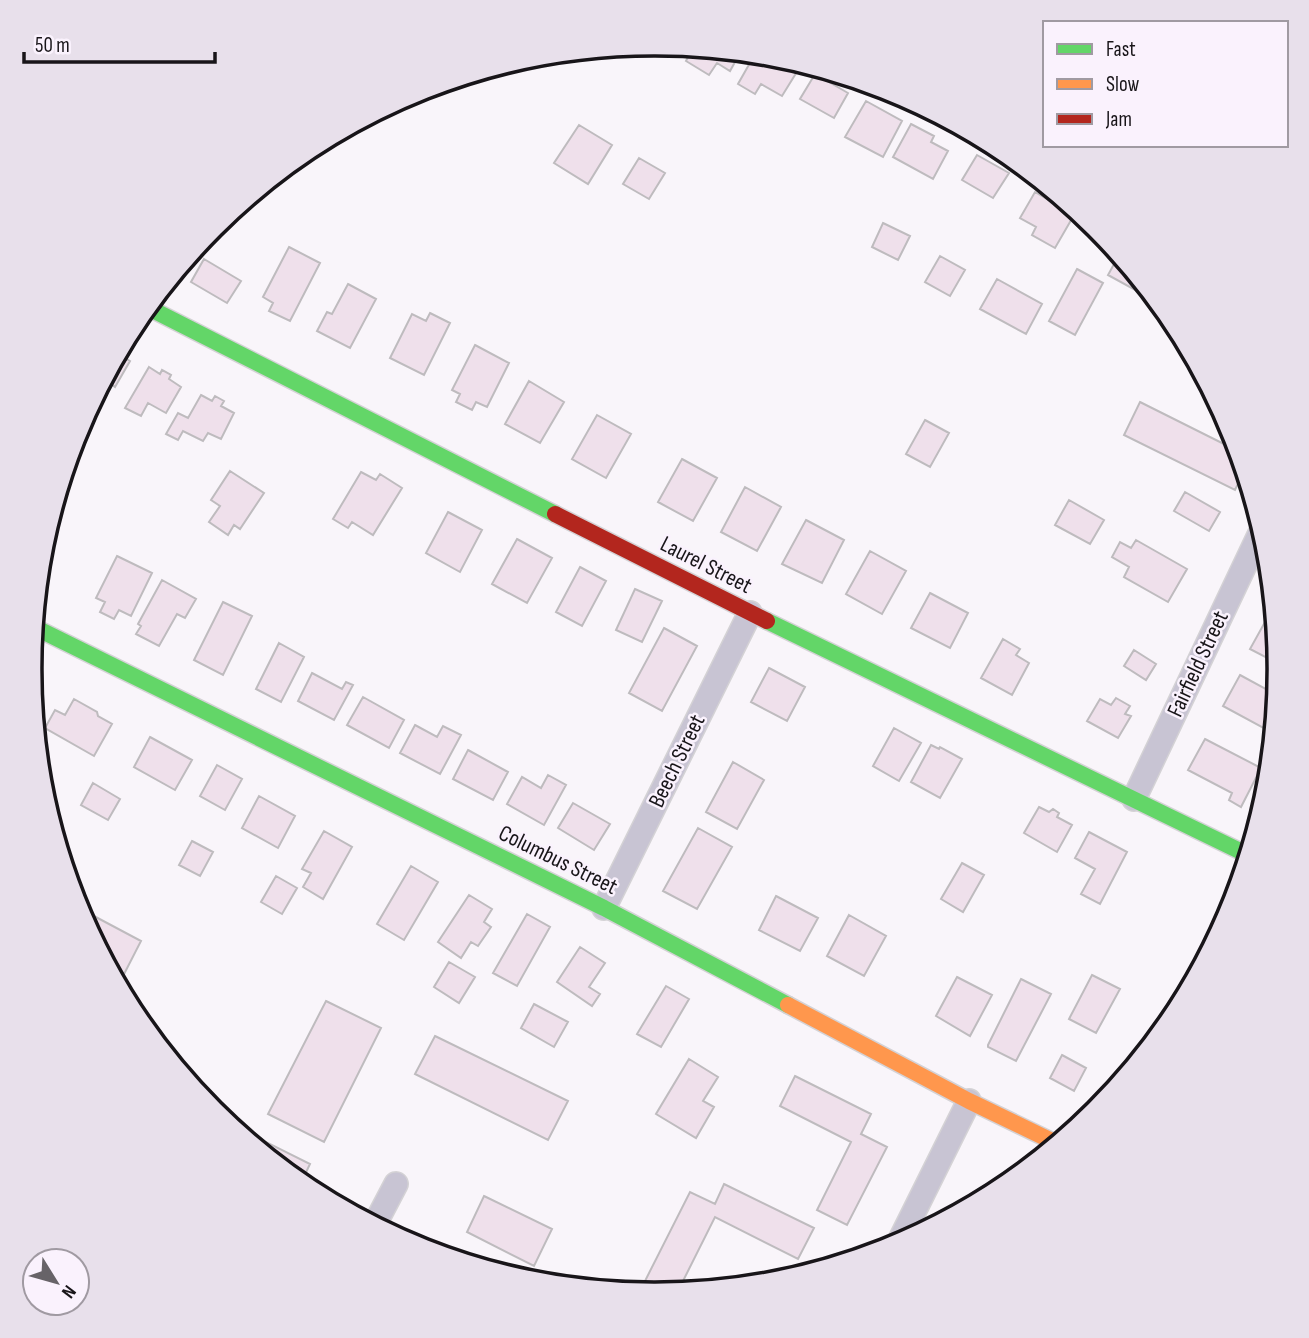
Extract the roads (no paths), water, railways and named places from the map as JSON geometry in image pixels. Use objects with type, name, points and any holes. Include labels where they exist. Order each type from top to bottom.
[{"type":"street","name":"Laurel Street","points":[[157,312],[750,613],[1239,851]]},
{"type":"street","name":"Fairfield Street","points":[[1134,799],[1254,545]]},
{"type":"street","name":"Beech Street","points":[[604,908],[750,613]]},
{"type":"street","name":"Columbus Street","points":[[43,631],[604,908],[969,1101],[1047,1139]]},
{"type":"street","points":[[907,1227],[969,1101]]},
{"type":"street","points":[[379,1216],[396,1184]]}]
